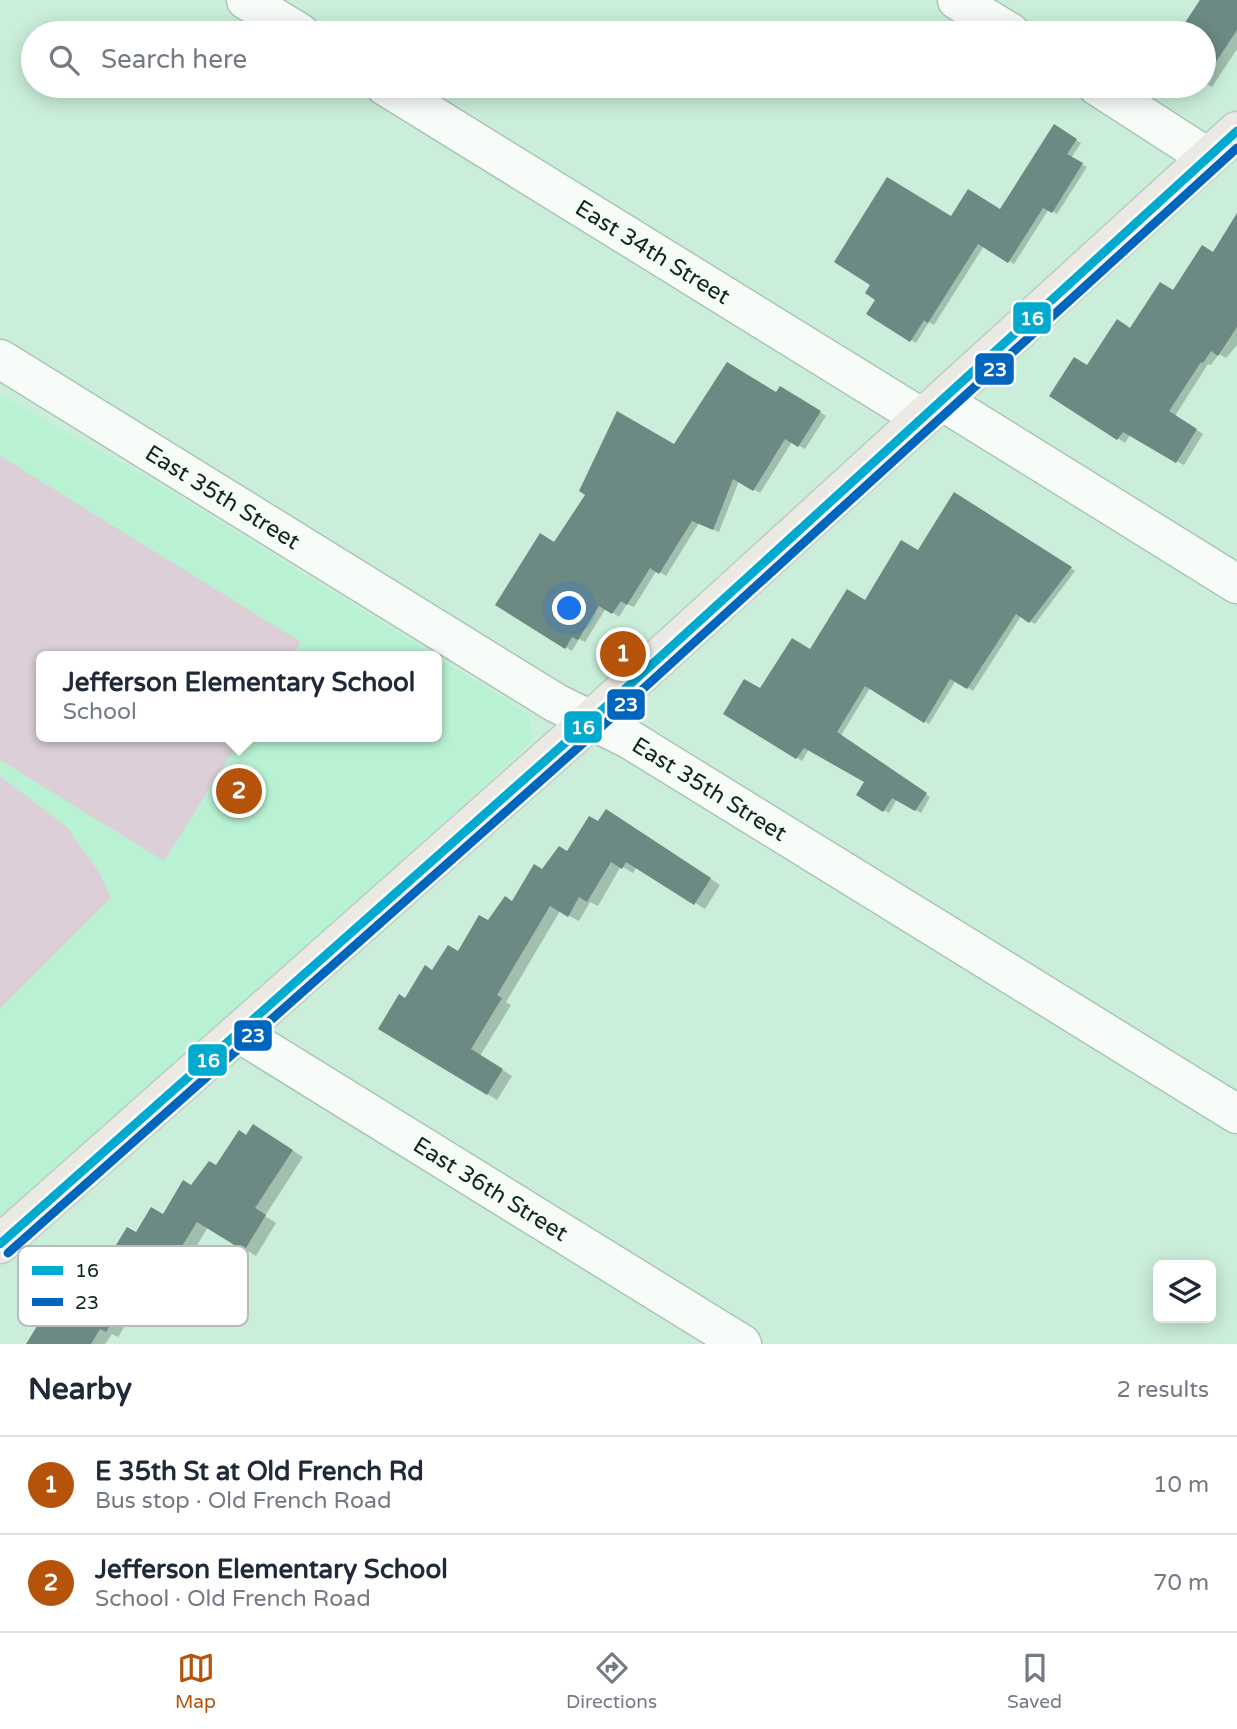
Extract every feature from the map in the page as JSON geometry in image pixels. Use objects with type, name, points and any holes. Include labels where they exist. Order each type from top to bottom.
[{"type":"main road","points":[[0,1244],[591,720],[1237,131]]},
{"type":"street","points":[[246,0],[280,21]]},
{"type":"street","points":[[957,0],[992,21]]},
{"type":"street","name":"East 34th Street","points":[[405,98],[932,409],[1237,584]]},
{"type":"street","points":[[1116,98],[1207,157]]},
{"type":"street","name":"East 35th Street","points":[[0,359],[556,703],[629,739],[1237,1114]]},
{"type":"street","name":"East 36th Street","points":[[239,1033],[742,1344]]},
{"type":"shaded area","points":[[0,395],[153,481],[428,651],[36,651],[36,742],[442,742],[442,660],[528,714],[532,729],[531,742],[0,1223]]},
{"type":"shaded area","points":[[0,456],[301,642],[296,651],[36,651],[36,742],[239,742],[164,861],[0,760]]},
{"type":"shaded area","points":[[0,776],[67,827],[99,872],[111,898],[0,1009]]},
{"type":"building","points":[[1200,0],[1237,0],[1237,30],[1216,62],[1216,21],[1186,21]]},
{"type":"building","points":[[1054,124],[1077,139],[1067,154],[1083,163],[1052,213],[1043,208],[1008,263],[978,244],[928,323],[924,320],[910,342],[866,314],[875,300],[865,293],[870,285],[834,262],[887,177],[951,216],[968,189],[1000,209]]},
{"type":"building","points":[[1237,213],[1237,327],[1218,356],[1211,351],[1203,363],[1201,362],[1169,411],[1197,429],[1176,463],[1123,432],[1117,440],[1049,396],[1074,357],[1087,365],[1117,319],[1130,328],[1160,282],[1173,290],[1202,245],[1213,252]]},
{"type":"building","points":[[727,362],[776,392],[780,386],[821,411],[798,447],[785,439],[753,491],[733,479],[713,530],[692,521],[659,574],[650,568],[627,605],[621,601],[612,614],[599,606],[578,640],[572,637],[565,649],[495,605],[540,533],[554,542],[585,495],[579,491],[617,411],[674,444]]},
{"type":"building","points":[[954,492],[1072,567],[1029,623],[1016,614],[967,689],[950,679],[924,723],[865,686],[837,732],[927,793],[915,811],[892,798],[883,812],[856,795],[864,782],[804,748],[796,759],[723,714],[744,679],[760,688],[792,638],[810,649],[847,589],[865,600],[901,540],[918,550]]},
{"type":"building","points":[[606,809],[711,878],[694,905],[626,862],[622,869],[611,862],[587,902],[579,897],[568,917],[550,906],[497,995],[502,998],[471,1049],[503,1069],[487,1095],[378,1029],[399,994],[405,998],[425,965],[432,970],[448,945],[458,951],[479,915],[488,920],[505,896],[512,901],[534,864],[542,869],[559,846],[567,851],[589,816],[598,821]]},
{"type":"building","points":[[253,1124],[293,1150],[255,1208],[266,1215],[247,1246],[236,1246],[197,1222],[182,1246],[115,1246],[127,1227],[136,1232],[151,1207],[163,1214],[183,1180],[191,1185],[209,1161],[216,1165],[239,1130],[246,1135]]},
{"type":"building","points":[[37,1326],[110,1326],[106,1332],[100,1329],[91,1344],[26,1344]]},
{"type":"transit line","name":"16","points":[[0,1244],[591,720],[1237,131]]},
{"type":"transit line","name":"23","points":[[8,1253],[599,729],[1237,148]]},
{"type":"place","name":"E 35th St at Old French Rd","points":[[623,654]]},
{"type":"place","name":"Jefferson Elementary School","points":[[239,791]]}]
